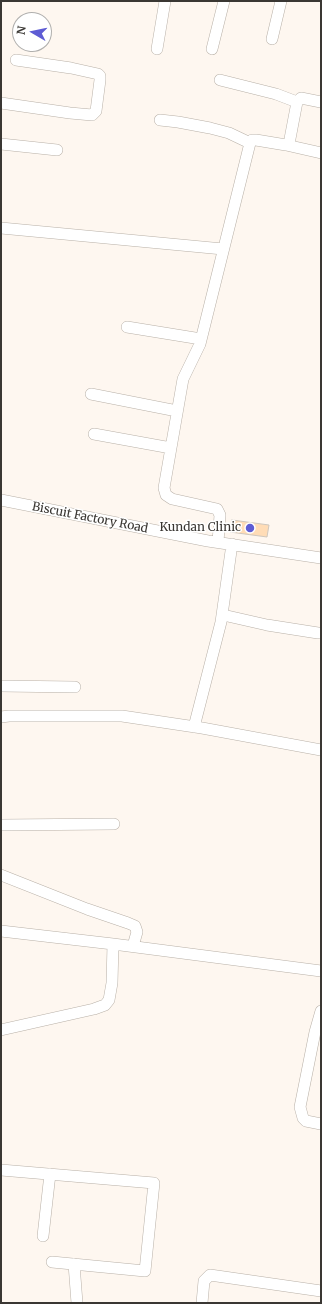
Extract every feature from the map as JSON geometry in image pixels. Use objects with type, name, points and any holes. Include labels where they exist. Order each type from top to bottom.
[{"type":"street","points":[[156,49],[165,1]]},
{"type":"street","points":[[212,49],[224,1]]},
{"type":"street","points":[[272,39],[281,1]]},
{"type":"street","points":[[1,103],[77,114],[92,115],[96,111],[100,80],[100,76],[98,74],[71,68],[16,60]]},
{"type":"street","points":[[220,80],[276,94],[297,102]]},
{"type":"street","points":[[286,145],[290,142],[297,102],[302,98],[321,102]]},
{"type":"street","points":[[160,120],[210,128],[228,133],[250,143]]},
{"type":"street","points":[[218,542],[220,514],[217,509],[172,499],[166,495],[164,488],[185,373],[197,351],[201,339],[250,143],[252,140],[256,140],[321,153]]},
{"type":"street","points":[[1,144],[56,150]]},
{"type":"street","points":[[1,228],[223,249]]},
{"type":"street","points":[[127,327],[201,339]]},
{"type":"street","points":[[91,394],[177,411]]},
{"type":"street","points":[[94,434],[171,448]]},
{"type":"street","name":"Biscuit Factory Road","points":[[1,500],[218,542],[321,558]]},
{"type":"street","points":[[194,727],[217,640],[232,544]]},
{"type":"street","points":[[222,615],[266,625],[318,633]]},
{"type":"street","points":[[1,686],[75,687]]},
{"type":"street","points":[[1,717],[122,716],[194,727],[321,750]]},
{"type":"street","points":[[1,825],[114,824]]},
{"type":"street","points":[[1,875],[135,926],[137,932],[133,946]]},
{"type":"street","points":[[1,932],[133,946],[321,971]]},
{"type":"street","points":[[1,1030],[94,1009],[104,1005],[109,1000],[112,983],[113,944]]},
{"type":"street","points":[[321,1011],[315,1032],[300,1107],[302,1118],[306,1121],[321,1124]]},
{"type":"street","points":[[1,1170],[154,1183],[145,1271],[52,1262]]},
{"type":"street","points":[[43,1236],[50,1174]]},
{"type":"street","points":[[74,1264],[76,1303]]},
{"type":"street","points":[[202,1303],[204,1281],[210,1275],[321,1291]]},
{"type":"building","points":[[232,520],[269,525],[267,537],[230,532]]},
{"type":"place","name":"Kundan Clinic","points":[[250,528]]}]
